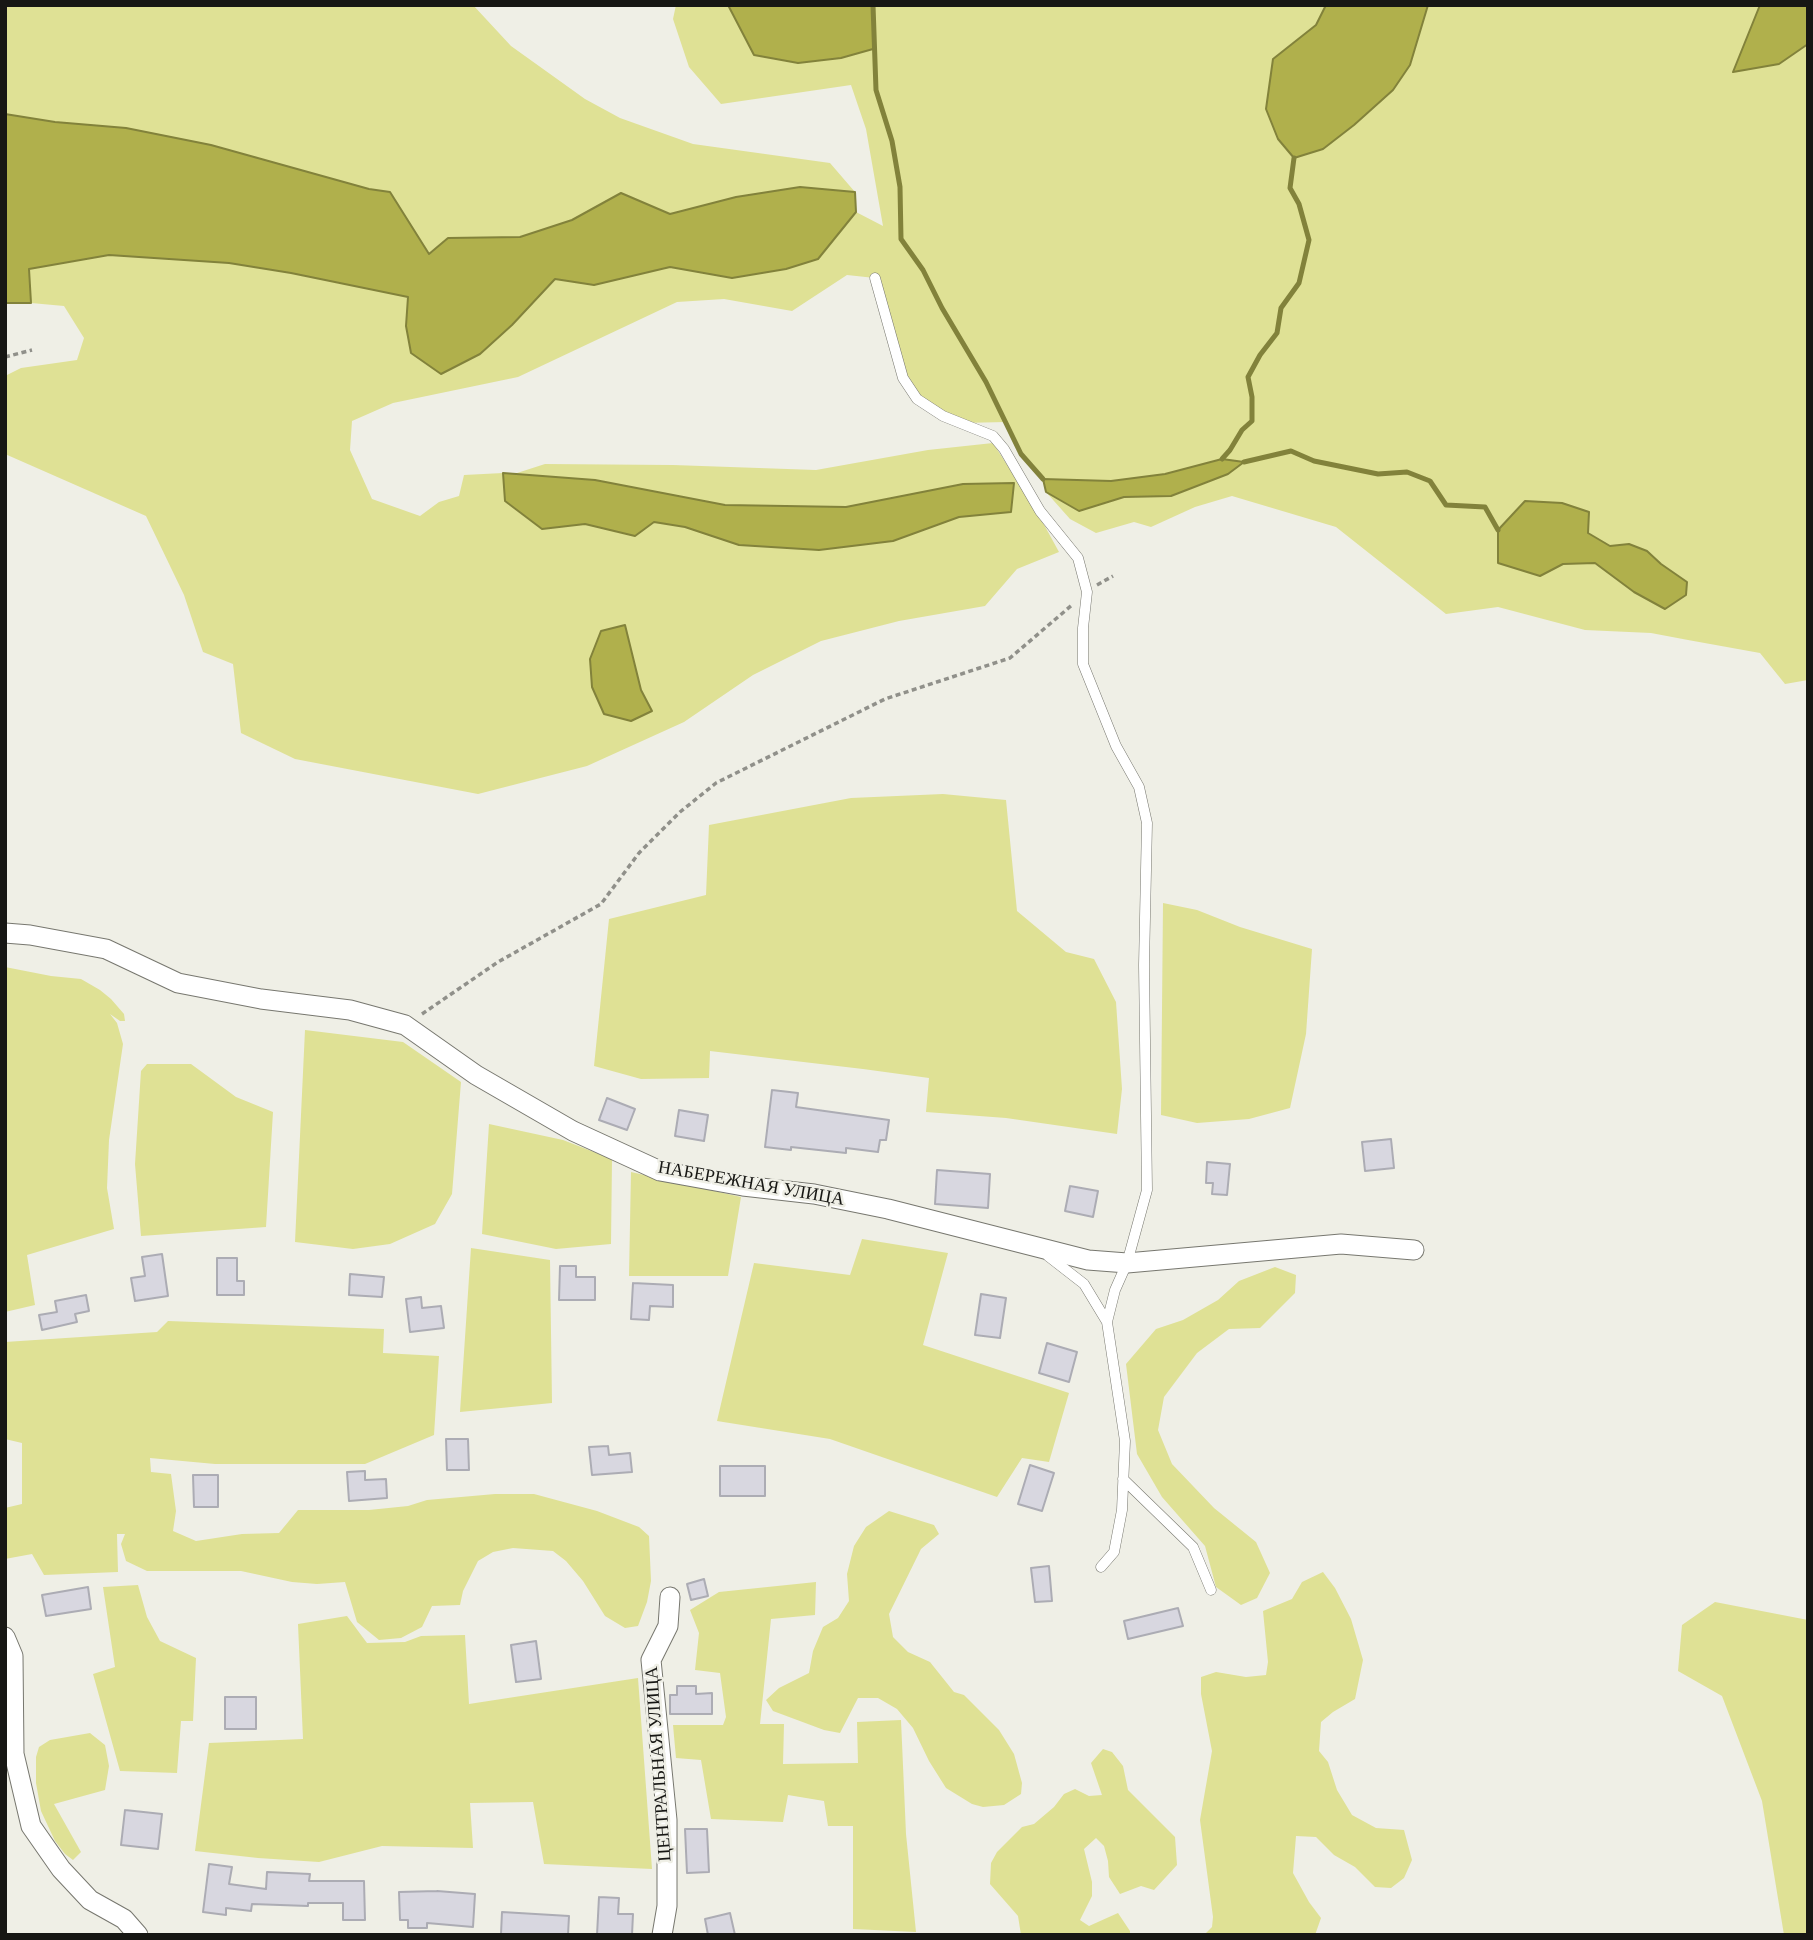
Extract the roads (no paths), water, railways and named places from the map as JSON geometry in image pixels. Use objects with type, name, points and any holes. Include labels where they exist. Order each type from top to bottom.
[{"type":"street","name":"НАБЕРЕЖНАЯ УЛИЦА","points":[[5,933],[106,949],[178,983],[261,999],[350,1010],[405,1026],[476,1075],[573,1131],[660,1171],[743,1186],[814,1194],[888,1209],[1088,1260],[1127,1263],[1341,1244],[1414,1250]]},
{"type":"street","name":"ЦЕНТРАЛЬНАЯ УЛИЦА","points":[[662,1935],[667,1906],[667,1820],[651,1660],[668,1626],[670,1597]]},
{"type":"street","points":[[5,1637],[13,1656],[14,1754],[31,1826],[61,1869],[90,1900],[124,1919],[138,1935]]},
{"type":"lane","points":[[875,278],[903,378],[917,399],[943,416],[993,436],[1004,449],[1040,510],[1078,558],[1087,592],[1083,664],[1116,746],[1139,787],[1147,823],[1144,965],[1147,1190],[1107,1322]]},
{"type":"lane","points":[[1036,1248],[1084,1284],[1107,1322],[1125,1441],[1122,1510],[1114,1552],[1101,1567]]},
{"type":"lane","points":[[1123,1479],[1193,1547],[1211,1590]]},
{"type":"waterway","points":[[873,5],[876,90],[892,141],[900,187],[901,239],[923,270],[986,382],[1021,454],[1043,479]]},
{"type":"waterway","points":[[1222,459],[1242,430],[1252,421],[1252,397],[1248,377],[1277,333],[1281,308],[1299,283],[1309,240],[1299,204],[1290,188],[1294,158]]},
{"type":"waterway","points":[[1244,462],[1291,451],[1314,461],[1378,474],[1407,472],[1430,481],[1446,505],[1485,507],[1498,530]]}]
